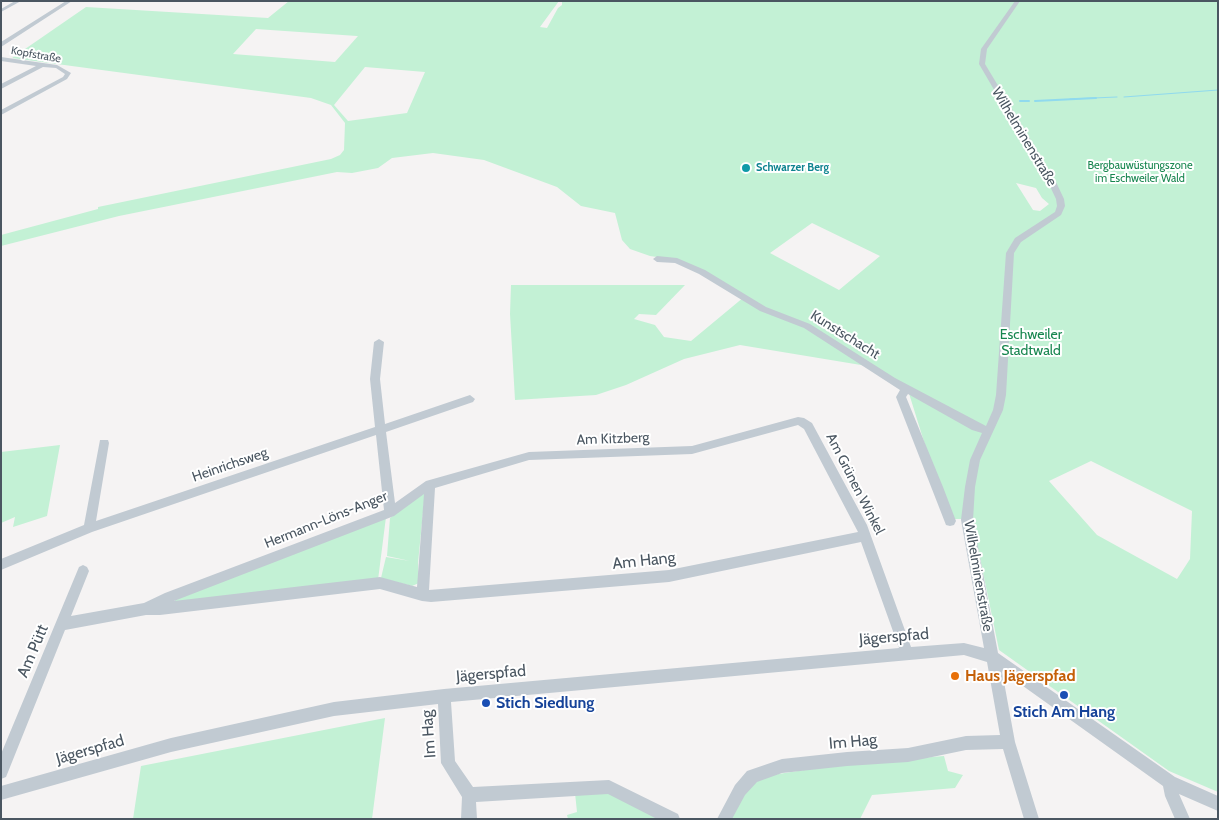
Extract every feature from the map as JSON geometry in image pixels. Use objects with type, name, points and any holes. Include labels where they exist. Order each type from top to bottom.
[{"type":"street","points":[[1,10],[19,1]]},
{"type":"street","points":[[1,45],[70,1]]},
{"type":"street","name":"Wilhelminenstraße","points":[[1018,1],[984,49],[982,64],[1052,182],[1060,199],[1061,206],[1058,213],[1018,240],[1010,253],[1001,395],[998,410],[975,460],[970,487],[968,520],[1008,742],[1032,819]]},
{"type":"street","name":"Kopfstraße","points":[[1,113],[65,78],[67,72],[42,65],[2,60]]},
{"type":"street","points":[[1,87],[42,65]]},
{"type":"street","name":"Kunstschacht","points":[[656,259],[677,262],[702,272],[763,310],[807,326],[906,389],[976,427],[989,431]]},
{"type":"street","points":[[380,342],[375,379],[390,513]]},
{"type":"street","name":"Wilhelminenstraße","points":[[906,389],[901,397],[950,521]]},
{"type":"street","name":"Heinrichsweg","points":[[1,565],[89,528],[470,399]]},
{"type":"street","name":"Am Kitzberg","points":[[430,484],[529,456],[692,450],[798,421]]},
{"type":"street","name":"Am Grünen Winkel","points":[[798,421],[804,422],[808,426],[866,536],[907,653]]},
{"type":"street","points":[[89,528],[104,443]]},
{"type":"street","points":[[422,594],[430,484]]},
{"type":"street","name":"Hermann-Löns-Anger","points":[[146,609],[164,599],[390,513],[430,484]]},
{"type":"street","name":"Am Hang","points":[[422,594],[431,596],[670,576],[866,536]]},
{"type":"street","name":"Am Pütt","points":[[1,772],[63,624],[83,571]]},
{"type":"street","name":"Hermann-Löns-Anger","points":[[63,624],[146,609],[160,609],[380,583],[422,594]]},
{"type":"street","name":"Jägerspfad","points":[[1,793],[171,745],[334,709],[444,696],[964,649],[992,657],[1042,690],[1170,782],[1218,804]]},
{"type":"street","name":"Im Hag","points":[[444,696],[448,763],[469,795]]},
{"type":"street","name":"Im Hag","points":[[724,819],[740,790],[752,776],[782,766],[908,755],[966,742],[1008,742]]},
{"type":"street","points":[[1170,782],[1172,796],[1183,819]]},
{"type":"street","points":[[469,819],[469,795],[609,787],[674,819]]},
{"type":"green space","name":"Eschweiler Stadtwald","points":[[289,1],[559,1],[540,27],[547,28],[558,8],[562,5],[562,1],[1218,1],[1218,792],[1169,771],[999,650],[972,519],[948,519],[907,387],[873,367],[740,345],[684,359],[626,385],[596,395],[515,400],[510,314],[511,285],[685,285],[656,315],[639,314],[634,319],[655,325],[664,337],[691,341],[744,297],[677,260],[650,256],[630,249],[622,240],[615,213],[581,206],[557,187],[484,160],[433,153],[392,158],[378,168],[352,173],[337,172],[119,216],[1,246],[1,235],[98,209],[98,207],[331,159],[340,155],[344,150],[345,123],[331,105],[311,98],[12,58],[86,7],[268,18]],"holes":[[[256,29],[358,36],[335,62],[233,54]],[[365,67],[425,72],[407,113],[348,121],[334,105]],[[1016,183],[1036,188],[1042,198],[1049,204],[1040,211],[1033,210]],[[812,223],[880,256],[839,290],[770,253]],[[1091,461],[1192,511],[1190,559],[1177,579],[1097,535],[1049,481]]]},
{"type":"green space","points":[[60,445],[47,516],[13,527],[15,517],[1,523],[1,452]]},
{"type":"green space","points":[[425,492],[418,563],[419,583],[412,586],[381,578],[386,557],[410,561],[387,556],[390,518]]},
{"type":"green space","points":[[386,517],[378,580],[175,603],[175,600]]},
{"type":"green space","points":[[385,718],[372,819],[133,819],[141,766]]},
{"type":"green space","points":[[944,756],[948,771],[963,775],[955,788],[872,795],[860,819],[727,819],[753,778],[842,764]]},
{"type":"green space","points":[[607,792],[659,819],[568,819],[567,815],[577,812],[575,793]]},
{"type":"waterway","points":[[1124,97],[1218,90]]},
{"type":"waterway","points":[[1070,99],[1117,97]]},
{"type":"waterway","points":[[1035,101],[1096,98]]},
{"type":"waterway","points":[[1020,101],[1029,101]]},
{"type":"place","name":"Schwarzer Berg","points":[[746,168]]},
{"type":"place","name":"Haus Jägerspfad","points":[[955,676]]},
{"type":"place","name":"Stich Am Hang","points":[[1064,695]]},
{"type":"place","name":"Stich Siedlung","points":[[486,703]]},
{"type":"park label","name":"Bergbauwüstungszone im Eschweiler Wald","points":[[1140,172]]}]
